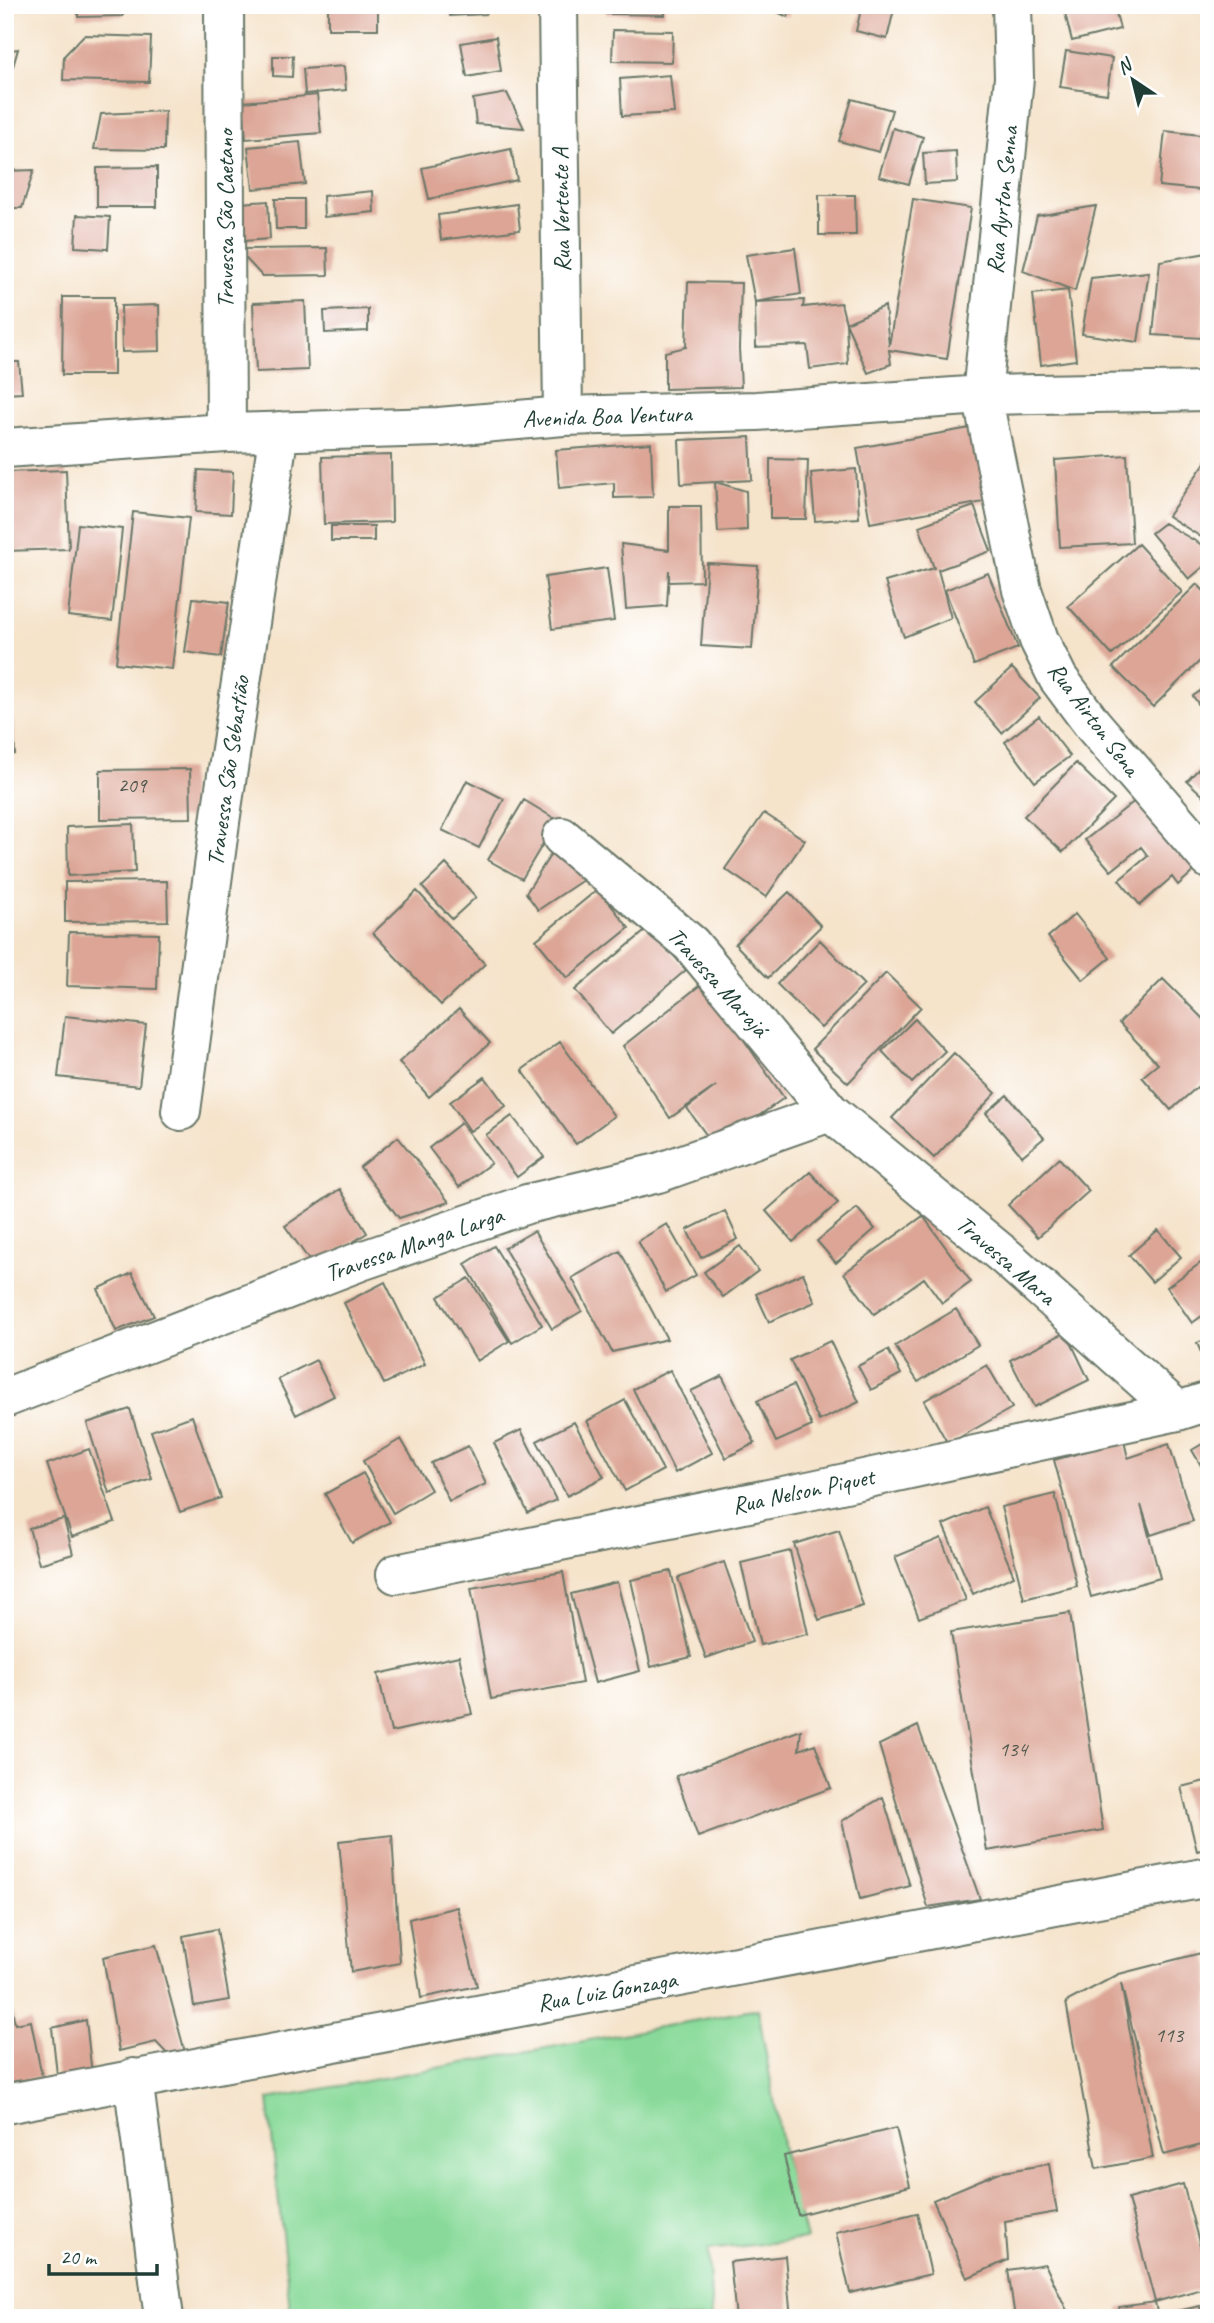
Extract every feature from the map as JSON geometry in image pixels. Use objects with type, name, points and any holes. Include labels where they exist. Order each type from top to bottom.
[{"type":"street","name":"Travessa São Caetano","points":[[224,5],[226,433]]},
{"type":"street","name":"Rua Vertente A","points":[[558,5],[563,416]]},
{"type":"street","name":"Rua Ayrton Senna","points":[[982,394],[1014,78],[1012,5]]},
{"type":"street","name":"Avenida Boa Ventura","points":[[5,448],[226,433],[439,426],[563,416],[757,411],[982,394],[1209,391]]},
{"type":"street","name":"Rua Airton Sena","points":[[982,394],[1023,590],[1039,640],[1058,678],[1093,725],[1209,859]]},
{"type":"street","name":"Travessa São Sebastião","points":[[181,1111],[221,815],[279,431]]},
{"type":"street","name":"Travessa Marajá","points":[[562,837],[691,944],[830,1112]]},
{"type":"street","name":"Travessa Manga Larga","points":[[5,1398],[361,1261],[527,1204],[659,1173],[830,1112]]},
{"type":"street","name":"Travessa Mara","points":[[830,1112],[1007,1258],[1092,1337],[1193,1406]]},
{"type":"street","name":"Rua Nelson Piquet","points":[[397,1574],[813,1490],[1193,1406]]},
{"type":"street","name":"Rua Luiz Gonzaga","points":[[5,2104],[1209,1877]]},
{"type":"street","points":[[133,2078],[164,2318]]},
{"type":"green space","points":[[758,2009],[784,2156],[806,2239],[708,2250],[712,2318],[291,2318],[268,2099]]},
{"type":"building","points":[[78,5],[123,5],[123,16],[78,17]]},
{"type":"building","points":[[328,5],[378,5],[378,29],[328,29]]},
{"type":"building","points":[[450,5],[491,5],[486,14],[450,16]]},
{"type":"building","points":[[606,5],[665,5],[665,15],[606,14]]},
{"type":"building","points":[[762,5],[792,5],[788,17]]},
{"type":"building","points":[[862,5],[895,5],[887,39],[856,31]]},
{"type":"building","points":[[1063,5],[1114,5],[1120,29],[1072,41]]},
{"type":"building","points":[[613,30],[673,31],[672,62],[612,61]]},
{"type":"building","points":[[84,35],[151,37],[149,82],[63,80],[64,56]]},
{"type":"building","points":[[496,37],[501,71],[467,77],[461,43]]},
{"type":"building","points":[[18,49],[6,91],[5,91],[5,51]]},
{"type":"building","points":[[1066,51],[1112,58],[1107,94],[1060,87]]},
{"type":"building","points":[[273,56],[293,56],[292,77],[273,76]]},
{"type":"building","points":[[344,66],[346,90],[305,94],[303,69]]},
{"type":"building","points":[[670,75],[674,113],[622,116],[620,79]]},
{"type":"building","points":[[507,93],[524,128],[476,124],[473,99]]},
{"type":"building","points":[[317,95],[321,133],[246,139],[243,102]]},
{"type":"building","points":[[852,99],[892,110],[879,152],[839,141]]},
{"type":"building","points":[[165,111],[164,150],[94,149],[101,114]]},
{"type":"building","points":[[893,128],[923,137],[909,184],[879,176]]},
{"type":"building","points":[[1165,131],[1209,136],[1209,191],[1159,186]]},
{"type":"building","points":[[300,142],[305,184],[253,189],[248,147]]},
{"type":"building","points":[[511,149],[517,180],[429,199],[422,168]]},
{"type":"building","points":[[956,151],[957,182],[925,184],[923,153]]},
{"type":"building","points":[[157,167],[157,207],[97,207],[97,168]]},
{"type":"building","points":[[34,170],[22,208],[5,208],[5,171]]},
{"type":"building","points":[[373,191],[374,212],[324,217],[323,196]]},
{"type":"building","points":[[819,195],[855,195],[856,235],[819,235]]},
{"type":"building","points":[[275,199],[304,199],[304,229],[276,229]]},
{"type":"building","points":[[913,199],[971,208],[947,359],[889,350],[891,364],[868,373],[846,323],[885,306],[889,346]]},
{"type":"building","points":[[268,201],[270,239],[243,241],[241,203]]},
{"type":"building","points":[[517,204],[520,230],[441,240],[438,215]]},
{"type":"building","points":[[1096,206],[1075,291],[1023,271],[1037,216]]},
{"type":"building","points":[[77,215],[110,217],[108,249],[75,247]]},
{"type":"building","points":[[327,248],[328,275],[262,276],[237,249]]},
{"type":"building","points":[[795,248],[801,294],[755,302],[746,255]]},
{"type":"building","points":[[1207,253],[1202,338],[1153,335],[1160,261]]},
{"type":"building","points":[[1149,272],[1138,342],[1082,334],[1091,278]]},
{"type":"building","points":[[688,282],[741,283],[741,387],[665,389],[665,352],[686,347]]},
{"type":"building","points":[[1068,290],[1076,360],[1041,365],[1033,294]]},
{"type":"building","points":[[63,297],[114,297],[114,375],[62,375]]},
{"type":"building","points":[[804,300],[803,307],[841,303],[846,323],[848,364],[810,369],[807,345],[756,347],[755,302]]},
{"type":"building","points":[[305,301],[308,370],[256,372],[253,303]]},
{"type":"building","points":[[159,305],[160,351],[122,352],[121,306]]},
{"type":"building","points":[[368,309],[368,331],[325,333],[324,311]]},
{"type":"building","points":[[1209,316],[1209,339],[1202,338]]},
{"type":"building","points":[[5,320],[11,320],[13,350],[5,351]]},
{"type":"building","points":[[5,362],[19,362],[22,393],[5,394]]},
{"type":"building","points":[[976,427],[989,501],[870,523],[857,448]]},
{"type":"building","points":[[750,437],[752,480],[681,484],[679,440]]},
{"type":"building","points":[[651,443],[653,497],[614,498],[614,483],[559,488],[556,450]]},
{"type":"building","points":[[391,455],[392,522],[324,524],[322,457]]},
{"type":"building","points":[[1127,455],[1132,543],[1060,547],[1055,460]]},
{"type":"building","points":[[1209,457],[1209,542],[1168,516]]},
{"type":"building","points":[[770,459],[808,460],[806,519],[770,519]]},
{"type":"building","points":[[856,469],[859,518],[815,521],[811,473]]},
{"type":"building","points":[[66,470],[69,549],[5,551],[5,472]]},
{"type":"building","points":[[198,470],[233,472],[231,514],[196,512]]},
{"type":"building","points":[[715,482],[746,491],[747,530],[718,532]]},
{"type":"building","points":[[669,506],[701,506],[702,581],[669,582],[669,570],[667,606],[626,609],[621,544],[669,550]]},
{"type":"building","points":[[974,506],[991,551],[938,570],[951,618],[904,637],[885,582],[934,568],[919,526]]},
{"type":"building","points":[[133,512],[189,518],[172,669],[116,663]]},
{"type":"building","points":[[1164,523],[1209,549],[1209,562],[1189,579],[1151,533]]},
{"type":"building","points":[[78,524],[122,529],[112,621],[68,616]]},
{"type":"building","points":[[331,526],[374,526],[374,541],[331,541]]},
{"type":"building","points":[[1138,544],[1182,592],[1112,655],[1068,606]]},
{"type":"building","points":[[707,563],[758,566],[752,649],[701,646]]},
{"type":"building","points":[[607,568],[614,621],[552,629],[545,577]]},
{"type":"building","points":[[988,573],[1018,648],[974,665],[945,590]]},
{"type":"building","points":[[1197,584],[1209,596],[1209,652],[1153,707],[1113,667]]},
{"type":"building","points":[[193,598],[229,602],[221,657],[185,652]]},
{"type":"building","points":[[1012,668],[1040,698],[1002,733],[975,702]]},
{"type":"building","points":[[1209,685],[1209,720],[1193,696]]},
{"type":"building","points":[[1039,716],[1070,756],[1035,782],[1005,742]]},
{"type":"building","points":[[13,721],[15,754],[5,755],[5,722]]},
{"type":"building","points":[[1209,758],[1209,801],[1187,781]]},
{"type":"building","points":[[1076,763],[1114,800],[1063,852],[1024,816]]},
{"type":"building","points":[[190,769],[191,818],[100,819],[100,770]]},
{"type":"building","points":[[467,780],[504,799],[479,848],[442,830]]},
{"type":"building","points":[[524,800],[557,820],[522,879],[488,860]]},
{"type":"building","points":[[1136,800],[1203,863],[1178,885],[1172,877],[1140,905],[1119,880],[1148,856],[1141,847],[1111,871],[1085,840]]},
{"type":"building","points":[[764,813],[805,840],[766,897],[725,869]]},
{"type":"building","points":[[133,824],[135,872],[68,876],[67,827]]},
{"type":"building","points":[[562,837],[589,876],[538,910],[526,893]]},
{"type":"building","points":[[446,864],[476,897],[452,919],[422,887]]},
{"type":"building","points":[[167,881],[168,921],[65,922],[65,882]]},
{"type":"building","points":[[598,889],[629,928],[567,978],[536,940]]},
{"type":"building","points":[[417,891],[485,964],[441,1005],[373,933]]},
{"type":"building","points":[[789,892],[821,926],[768,978],[735,944]]},
{"type":"building","points":[[1075,914],[1110,958],[1083,980],[1048,937]]},
{"type":"building","points":[[650,927],[686,970],[611,1034],[575,990]]},
{"type":"building","points":[[69,932],[159,934],[157,989],[67,986]]},
{"type":"building","points":[[820,940],[864,985],[821,1028],[777,984]]},
{"type":"building","points":[[886,973],[921,1007],[848,1083],[812,1049]]},
{"type":"building","points":[[1163,979],[1209,1025],[1209,1088],[1204,1081],[1171,1110],[1142,1077],[1158,1064],[1119,1023]]},
{"type":"building","points":[[704,982],[784,1098],[715,1147],[687,1108],[716,1086],[670,1118],[623,1046]]},
{"type":"building","points":[[459,1009],[490,1043],[429,1097],[399,1062]]},
{"type":"building","points":[[65,1016],[146,1025],[139,1086],[58,1077]]},
{"type":"building","points":[[915,1019],[945,1051],[912,1083],[882,1051]]},
{"type":"building","points":[[560,1042],[614,1116],[576,1144],[522,1070]]},
{"type":"building","points":[[954,1053],[996,1093],[934,1158],[892,1118]]},
{"type":"building","points":[[485,1077],[506,1106],[470,1131],[450,1102]]},
{"type":"building","points":[[1007,1095],[1044,1138],[1022,1156],[986,1113]]},
{"type":"building","points":[[512,1116],[544,1157],[517,1177],[486,1135]]},
{"type":"building","points":[[461,1123],[491,1163],[459,1187],[429,1148]]},
{"type":"building","points":[[398,1137],[449,1202],[399,1218],[360,1167]]},
{"type":"building","points":[[1059,1158],[1089,1191],[1038,1237],[1008,1205]]},
{"type":"building","points":[[810,1172],[838,1203],[793,1242],[766,1211]]},
{"type":"building","points":[[340,1189],[367,1233],[314,1267],[285,1226]]},
{"type":"building","points":[[857,1208],[875,1229],[836,1263],[817,1241]]},
{"type":"building","points":[[725,1211],[738,1239],[701,1258],[687,1230]]},
{"type":"building","points":[[923,1216],[971,1282],[942,1303],[924,1278],[874,1314],[844,1273]]},
{"type":"building","points":[[667,1224],[696,1275],[666,1292],[638,1241]]},
{"type":"building","points":[[1158,1230],[1181,1257],[1152,1282],[1129,1255]]},
{"type":"building","points":[[534,1231],[582,1311],[552,1329],[504,1248]]},
{"type":"building","points":[[494,1246],[542,1325],[512,1343],[465,1264]]},
{"type":"building","points":[[740,1246],[758,1271],[723,1297],[704,1272]]},
{"type":"building","points":[[620,1251],[667,1339],[612,1352],[572,1278]]},
{"type":"building","points":[[1209,1257],[1209,1311],[1192,1323],[1167,1287]]},
{"type":"building","points":[[132,1273],[154,1316],[116,1331],[98,1289]]},
{"type":"building","points":[[803,1273],[815,1302],[769,1322],[756,1294]]},
{"type":"building","points":[[469,1278],[509,1341],[477,1361],[438,1297]]},
{"type":"building","points":[[385,1282],[425,1364],[384,1384],[344,1303]]},
{"type":"building","points":[[956,1309],[978,1345],[918,1382],[895,1346]]},
{"type":"building","points":[[1066,1332],[1089,1380],[1034,1407],[1010,1360]]},
{"type":"building","points":[[1209,1338],[1209,1371],[1197,1343]]},
{"type":"building","points":[[830,1341],[859,1402],[819,1421],[790,1360]]},
{"type":"building","points":[[888,1350],[901,1374],[871,1390],[858,1366]]},
{"type":"building","points":[[316,1360],[334,1396],[296,1415],[278,1379]]},
{"type":"building","points":[[987,1365],[1012,1408],[948,1444],[924,1401]]},
{"type":"building","points":[[670,1370],[712,1453],[675,1473],[633,1389]]},
{"type":"building","points":[[722,1376],[755,1443],[726,1458],[691,1391]]},
{"type":"building","points":[[793,1385],[812,1426],[776,1442],[757,1401]]},
{"type":"building","points":[[625,1400],[663,1470],[625,1491],[587,1421]]},
{"type":"building","points":[[130,1409],[152,1479],[109,1493],[87,1423]]},
{"type":"building","points":[[192,1416],[221,1498],[180,1512],[151,1431]]},
{"type":"building","points":[[574,1422],[604,1477],[567,1496],[537,1441]]},
{"type":"building","points":[[521,1430],[556,1500],[528,1513],[494,1443]]},
{"type":"building","points":[[401,1439],[431,1490],[393,1513],[363,1461]]},
{"type":"building","points":[[1209,1440],[1209,1479],[1192,1450]]},
{"type":"building","points":[[1124,1441],[1128,1458],[1169,1444],[1193,1521],[1151,1535],[1141,1505],[1160,1578],[1091,1597],[1054,1460]]},
{"type":"building","points":[[468,1446],[486,1484],[449,1501],[431,1463]]},
{"type":"building","points":[[89,1449],[115,1522],[72,1537],[47,1464]]},
{"type":"building","points":[[363,1473],[390,1522],[352,1543],[325,1494]]},
{"type":"building","points":[[1055,1494],[1077,1586],[1024,1599],[1001,1507]]},
{"type":"building","points":[[985,1507],[1014,1576],[973,1594],[943,1525]]},
{"type":"building","points":[[64,1519],[73,1554],[39,1564],[29,1528]]},
{"type":"building","points":[[839,1530],[863,1606],[819,1620],[794,1544]]},
{"type":"building","points":[[941,1538],[966,1600],[919,1618],[895,1557]]},
{"type":"building","points":[[790,1551],[808,1634],[760,1645],[741,1563]]},
{"type":"building","points":[[724,1562],[752,1642],[706,1658],[678,1578]]},
{"type":"building","points":[[671,1571],[691,1657],[651,1667],[631,1580]]},
{"type":"building","points":[[563,1572],[582,1683],[491,1699],[471,1588]]},
{"type":"building","points":[[617,1582],[640,1671],[595,1683],[571,1594]]},
{"type":"building","points":[[1070,1613],[1103,1830],[987,1851],[951,1632]]},
{"type":"building","points":[[459,1656],[472,1714],[391,1732],[378,1674]]},
{"type":"building","points":[[918,1726],[980,1899],[928,1907],[879,1745]]},
{"type":"building","points":[[801,1730],[799,1750],[815,1744],[831,1788],[698,1837],[676,1776]]},
{"type":"building","points":[[1209,1780],[1209,1848],[1197,1851],[1181,1787]]},
{"type":"building","points":[[883,1797],[910,1886],[860,1899],[842,1821]]},
{"type":"building","points":[[392,1835],[400,1963],[351,1972],[339,1841]]},
{"type":"building","points":[[457,1907],[477,1986],[421,1998],[409,1919]]},
{"type":"building","points":[[217,1929],[229,2000],[194,2006],[183,1936]]},
{"type":"building","points":[[156,1945],[186,2056],[172,2059],[156,2042],[119,2051],[103,1957]]},
{"type":"building","points":[[1205,1952],[1209,1966],[1209,2143],[1164,2155],[1121,1983],[1153,2158],[1096,2169],[1066,2002],[1119,1974]]},
{"type":"building","points":[[11,2004],[15,2024],[31,2021],[42,2077],[5,2083],[5,2005]]},
{"type":"building","points":[[86,2020],[92,2075],[58,2084],[52,2028]]},
{"type":"building","points":[[896,2128],[910,2186],[798,2215],[784,2156]]},
{"type":"building","points":[[1049,2164],[1057,2212],[1005,2221],[1008,2260],[967,2278],[933,2200],[997,2173]]},
{"type":"building","points":[[1183,2184],[1209,2287],[1155,2302],[1128,2199]]},
{"type":"building","points":[[917,2213],[931,2274],[850,2293],[836,2232]]},
{"type":"building","points":[[785,2256],[791,2318],[736,2318],[730,2262]]},
{"type":"building","points":[[1045,2264],[1070,2317],[1015,2318],[1008,2270]]},
{"type":"building","points":[[1155,2302],[1158,2318],[1121,2318],[1119,2307]]},
{"type":"building","points":[[1200,2306],[1202,2318],[1165,2318],[1164,2314]]}]
